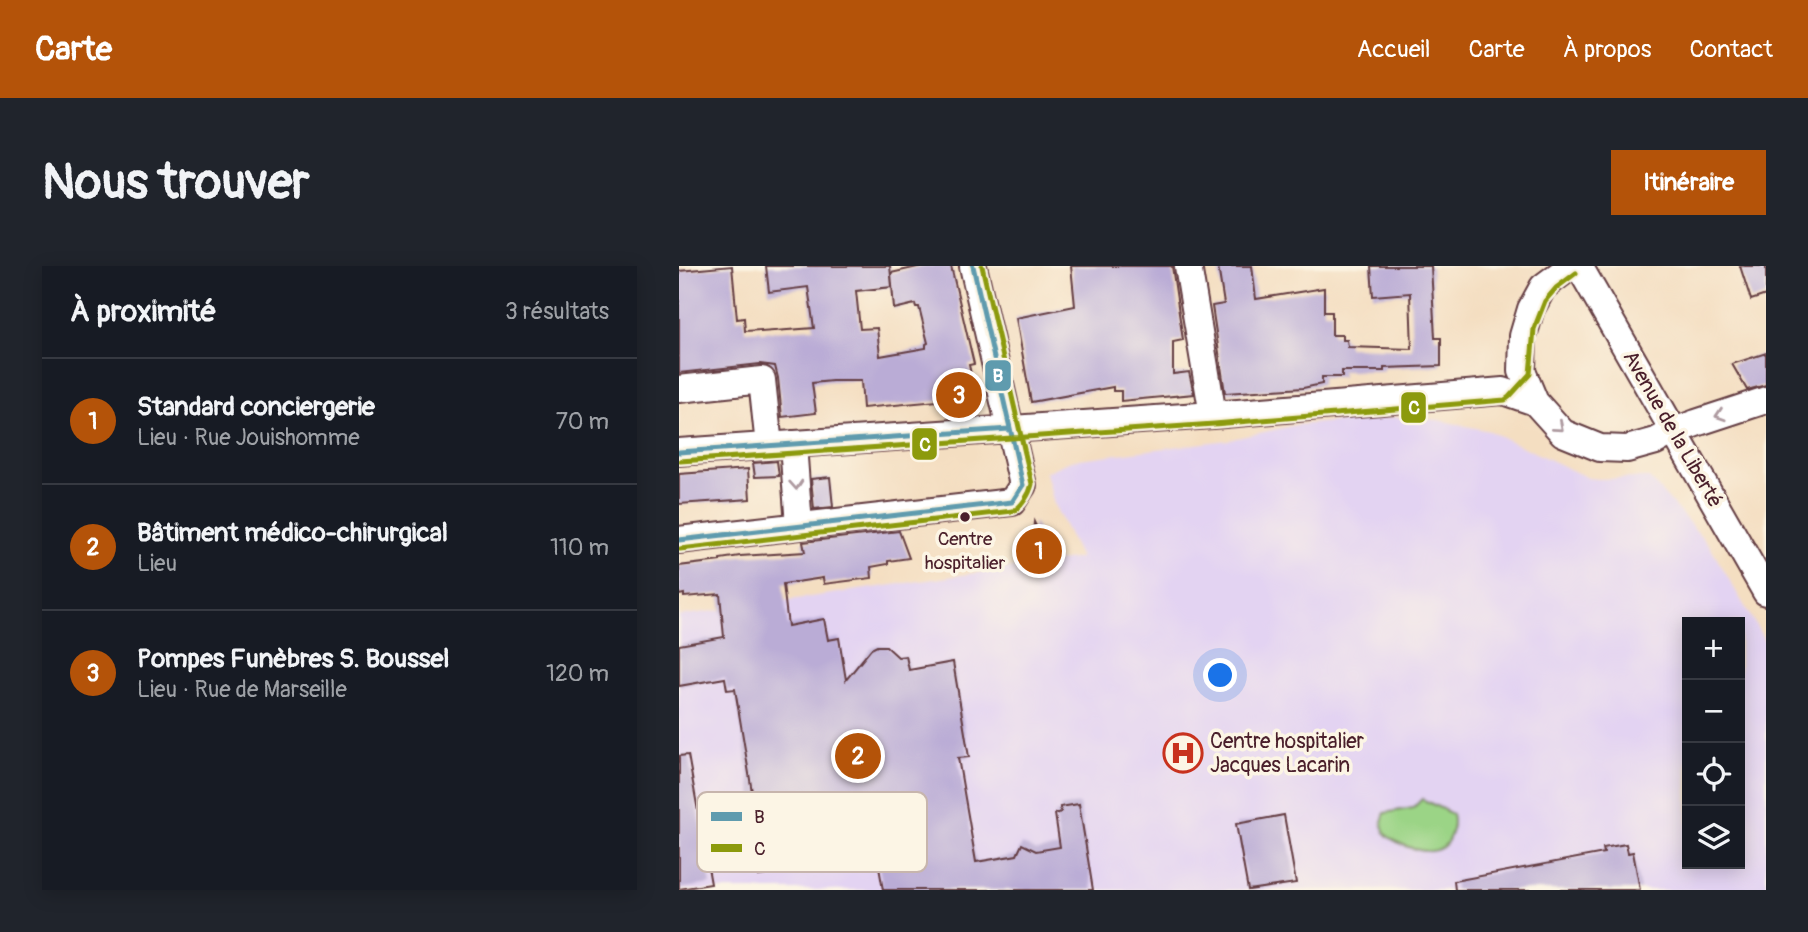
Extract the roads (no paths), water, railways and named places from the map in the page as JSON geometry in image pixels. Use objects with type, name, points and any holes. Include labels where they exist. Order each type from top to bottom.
[{"type":"street","points":[[679,540],[1012,502],[1023,485],[973,266]]},
{"type":"street","points":[[1188,266],[1213,415]]},
{"type":"street","points":[[1570,266],[1543,287],[1531,309],[1523,336],[1522,371],[1535,402],[1563,433],[1599,448],[1627,449],[1766,400]]},
{"type":"street","name":"Avenue de la Liberté","points":[[1579,266],[1766,592]]},
{"type":"street","points":[[1503,391],[1522,371]]},
{"type":"street","points":[[679,390],[762,380],[781,445],[799,526]]},
{"type":"street","points":[[679,452],[1213,415],[1503,391],[1535,402]]},
{"type":"place","name":"Pompes Funèbres S. Boussel","points":[[959,395]]},
{"type":"place","name":"Centre hospitalier","points":[[965,517]]},
{"type":"place","name":"Standard conciergerie","points":[[1039,551]]},
{"type":"place","name":"Centre hospitalier Jacques Lacarin","points":[[1183,753]]},
{"type":"place","name":"Bâtiment médico-chirurgical","points":[[858,756]]}]
